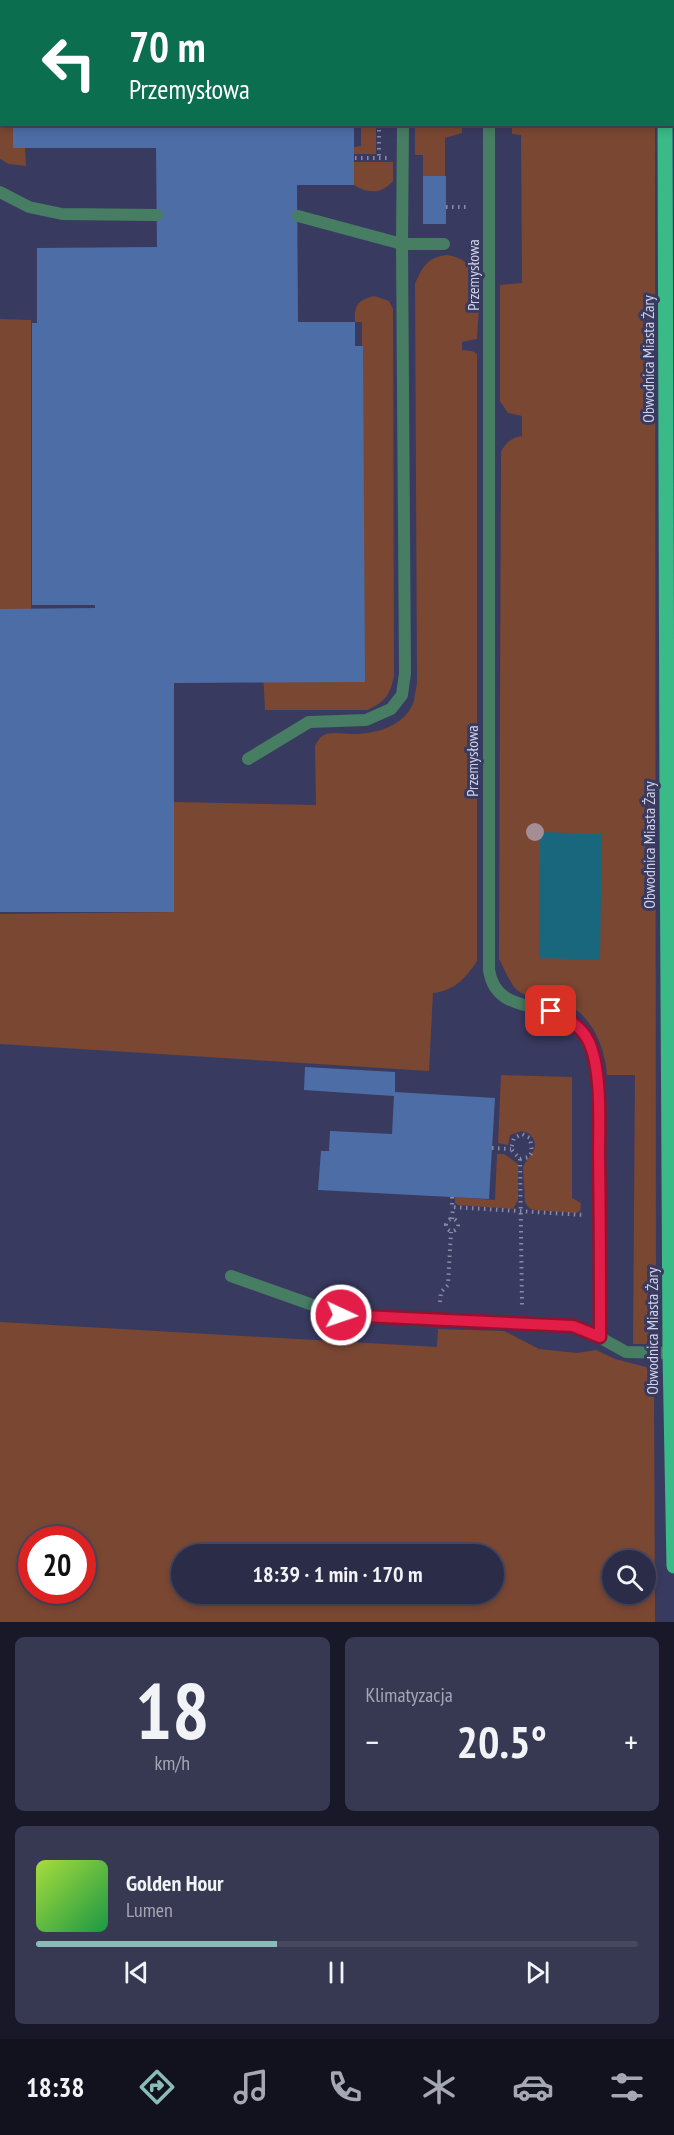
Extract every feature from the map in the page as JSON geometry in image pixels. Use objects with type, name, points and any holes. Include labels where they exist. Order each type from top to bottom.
[{"type":"main road","name":"Obwodnica Miasta Żary","points":[[665,126],[670,1353],[674,1566]]},
{"type":"street","points":[[248,759],[309,722],[366,720],[391,709],[402,694],[405,673],[403,126]]},
{"type":"street","name":"Przemysłowa","points":[[489,126],[489,970],[493,985],[504,997],[525,1006],[543,1008],[559,1014],[577,1026],[589,1042],[595,1063],[599,1111],[600,1337]]},
{"type":"street","points":[[0,192],[28,207],[62,214],[157,215]]},
{"type":"street","points":[[298,216],[402,244],[444,244]]},
{"type":"street","points":[[231,1276],[341,1315],[573,1326],[600,1337],[626,1352],[670,1353]]},
{"type":"path","points":[[379,126],[379,158]]},
{"type":"path","points":[[446,207],[469,207]]},
{"type":"path","points":[[511,1149],[514,1138],[518,1135],[527,1135],[532,1145],[532,1152],[529,1157],[520,1159]]},
{"type":"path","points":[[492,1148],[511,1149],[520,1159],[522,1305]]},
{"type":"path","points":[[451,1232],[446,1228],[446,1224],[452,1219],[452,1197]]},
{"type":"path","points":[[453,1207],[600,1215]]},
{"type":"path","points":[[451,1232],[457,1230],[458,1226],[458,1222],[452,1219]]},
{"type":"path","points":[[440,1302],[441,1292],[448,1285],[451,1232]]},
{"type":"path","points":[[510,1305],[531,1305]]},
{"type":"shaded area","points":[[0,126],[13,126],[13,148],[25,148],[26,166],[9,164],[0,159]]},
{"type":"shaded area","points":[[361,126],[376,126],[376,154],[354,154],[354,147],[361,146]]},
{"type":"shaded area","points":[[415,126],[462,126],[462,133],[445,138],[445,177],[423,176],[423,155],[415,155]]},
{"type":"shaded area","points":[[512,126],[655,126],[656,1335],[646,1344],[633,1344],[635,1075],[607,1075],[599,1040],[586,1019],[567,1004],[526,995],[518,991],[499,959],[501,452],[509,441],[522,436],[522,416],[508,413],[500,401],[500,285],[522,283],[521,135],[512,134]]},
{"type":"shaded area","points":[[354,162],[393,162],[393,181],[380,190],[370,191],[359,188],[354,185]]},
{"type":"shaded area","points":[[447,255],[460,259],[470,266],[478,287],[479,300],[477,339],[462,342],[462,350],[477,354],[477,961],[459,983],[447,990],[433,993],[429,1071],[0,1044],[0,914],[174,912],[174,802],[316,805],[315,746],[321,737],[330,734],[361,734],[379,730],[396,723],[410,710],[417,683],[415,284],[420,273],[430,261]]},
{"type":"shaded area","points":[[374,296],[389,301],[393,309],[394,676],[386,697],[367,710],[265,710],[263,670],[362,414],[362,322],[355,322],[355,311],[364,299]]},
{"type":"shaded area","points":[[0,319],[31,320],[31,609],[0,609]]},
{"type":"shaded area","points":[[501,1075],[572,1077],[572,1198],[581,1203],[580,1211],[576,1213],[534,1210],[529,1208],[525,1202],[523,1167],[535,1148],[535,1144],[530,1134],[522,1131],[510,1135],[508,1145],[498,1143]]},
{"type":"shaded area","points":[[497,1154],[504,1154],[518,1164],[518,1200],[513,1209],[455,1203],[455,1197],[495,1200]]},
{"type":"shaded area","points":[[0,1322],[437,1347],[438,1329],[504,1331],[539,1349],[577,1353],[596,1350],[615,1359],[646,1367],[654,1379],[655,1550],[602,1550],[602,1604],[655,1604],[655,1622],[0,1622]]},
{"type":"water","points":[[540,832],[602,834],[600,960],[539,958]]},
{"type":"building","points":[[13,126],[354,126],[354,185],[297,185],[298,322],[355,322],[355,346],[363,346],[365,682],[174,683],[174,912],[0,912],[0,609],[95,608],[95,605],[32,605],[32,323],[37,323],[37,248],[157,247],[156,148],[13,148]]},
{"type":"building","points":[[423,176],[446,176],[446,224],[423,224]]},
{"type":"building","points":[[305,1067],[395,1072],[395,1092],[495,1098],[489,1199],[318,1190],[321,1151],[329,1151],[330,1131],[392,1134],[394,1096],[304,1090]]},
{"type":"route","points":[[341,1315],[573,1326],[600,1337],[599,1118],[595,1063],[584,1033],[571,1021],[551,1011]]}]
